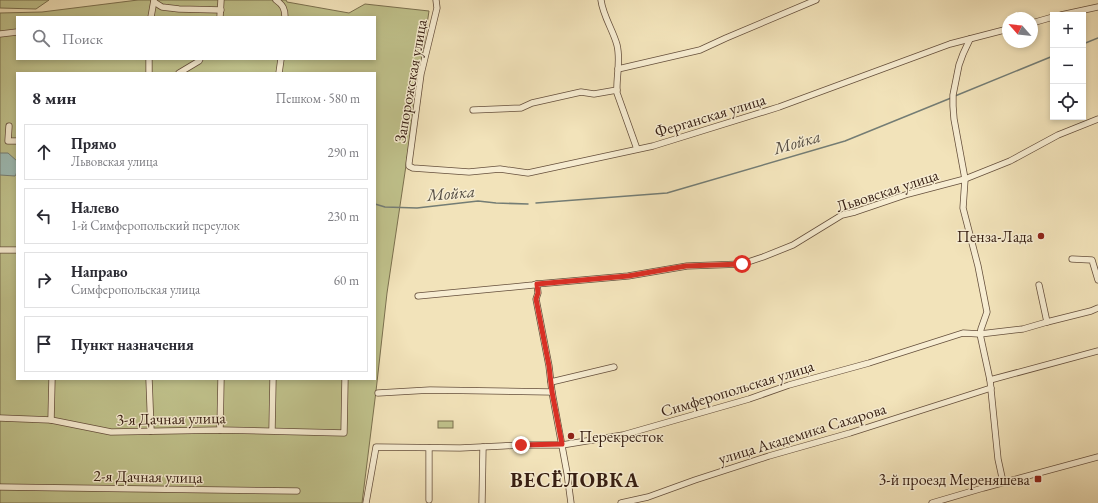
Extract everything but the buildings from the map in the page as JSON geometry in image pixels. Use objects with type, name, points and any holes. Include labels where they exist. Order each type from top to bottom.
[{"type":"street","points":[[220,16],[221,0]]},
{"type":"street","points":[[276,0],[282,4],[285,11],[285,16]]},
{"type":"street","name":"Запорожская улица","points":[[410,167],[409,163],[421,74],[437,8],[436,0]]},
{"type":"street","points":[[601,0],[617,46],[617,90],[637,149]]},
{"type":"street","points":[[618,69],[700,50],[816,0]]},
{"type":"street","points":[[152,16],[154,1],[162,7],[221,10]]},
{"type":"street","points":[[1075,12],[1098,7]]},
{"type":"street","points":[[1038,21],[1050,18]]},
{"type":"street","name":"Ферганская улица","points":[[410,167],[469,172],[500,169],[528,173],[653,146],[779,107],[950,44],[1002,31]]},
{"type":"street","points":[[0,34],[16,32]]},
{"type":"street","points":[[970,39],[959,65],[953,94],[954,119],[965,179],[963,208],[978,266],[987,312],[980,334],[990,380],[998,458],[1003,482]]},
{"type":"street","points":[[149,60],[149,72]]},
{"type":"street","points":[[181,72],[200,60]]},
{"type":"street","points":[[279,72],[281,60]]},
{"type":"street","points":[[473,110],[522,108],[532,103],[581,92],[594,94],[617,90]]},
{"type":"street","name":"Львовская улица","points":[[418,296],[628,276],[686,266],[742,264],[793,245],[842,215],[908,194],[965,179],[1010,161],[1058,135],[1098,119]]},
{"type":"street","points":[[9,126],[8,140],[16,141]]},
{"type":"street","points":[[0,250],[16,250]]},
{"type":"street","points":[[1072,259],[1092,260],[1098,280]]},
{"type":"street","points":[[537,284],[538,293],[536,299],[549,366],[571,503]]},
{"type":"street","points":[[1039,285],[1047,322]]},
{"type":"street","name":"Симферопольская улица","points":[[366,503],[376,447],[460,448],[562,444],[622,436],[963,334],[980,334],[1024,329],[1098,308]]},
{"type":"street","points":[[990,380],[1098,350]]},
{"type":"street","points":[[551,382],[614,366]]},
{"type":"street","points":[[51,420],[52,380]]},
{"type":"street","points":[[149,380],[151,431]]},
{"type":"street","points":[[220,430],[221,380]]},
{"type":"street","points":[[272,430],[273,380]]},
{"type":"street","name":"3-я Дачная улица","points":[[0,418],[51,420],[111,432],[272,430],[344,433],[345,380]]},
{"type":"street","name":"улица Академика Сахарова","points":[[621,503],[648,497],[769,456],[991,388]]},
{"type":"street","points":[[378,393],[430,390],[552,392]]},
{"type":"street","points":[[482,503],[483,446]]},
{"type":"street","points":[[429,448],[429,500]]},
{"type":"street","points":[[932,503],[1003,482],[1098,457]]},
{"type":"street","name":"2-я Дачная улица","points":[[0,487],[297,491]]},
{"type":"green space","points":[[0,0],[49,0],[36,9],[0,8]]},
{"type":"green space","points":[[138,0],[286,0],[287,2],[349,13],[365,4],[429,11],[387,293],[362,503],[0,503],[0,13],[42,12]]},
{"type":"green space","points":[[438,421],[453,421],[453,428],[438,428]]},
{"type":"water","points":[[0,153],[8,153],[16,160],[16,174],[15,176],[0,175]]},
{"type":"waterway","name":"Мойка","points":[[1086,43],[1098,38]]},
{"type":"waterway","name":"Мойка","points":[[955,96],[1050,57]]},
{"type":"waterway","name":"Мойка","points":[[536,203],[667,193],[845,141],[951,98]]},
{"type":"waterway","name":"Мойка","points":[[376,204],[385,207],[417,208],[478,201],[528,204]]},
{"type":"place","name":"Пенза-Лада","points":[[1041,236]]},
{"type":"place","name":"Перекресток","points":[[571,436]]},
{"type":"place","name":"3-й проезд Мереняшева","points":[[1038,479]]},
{"type":"district","name":"ВЕСЁЛОВКА","points":[[575,480]]},
{"type":"route","points":[[521,445],[562,444],[536,299],[538,293],[537,284],[628,276],[686,266],[742,264]]}]
